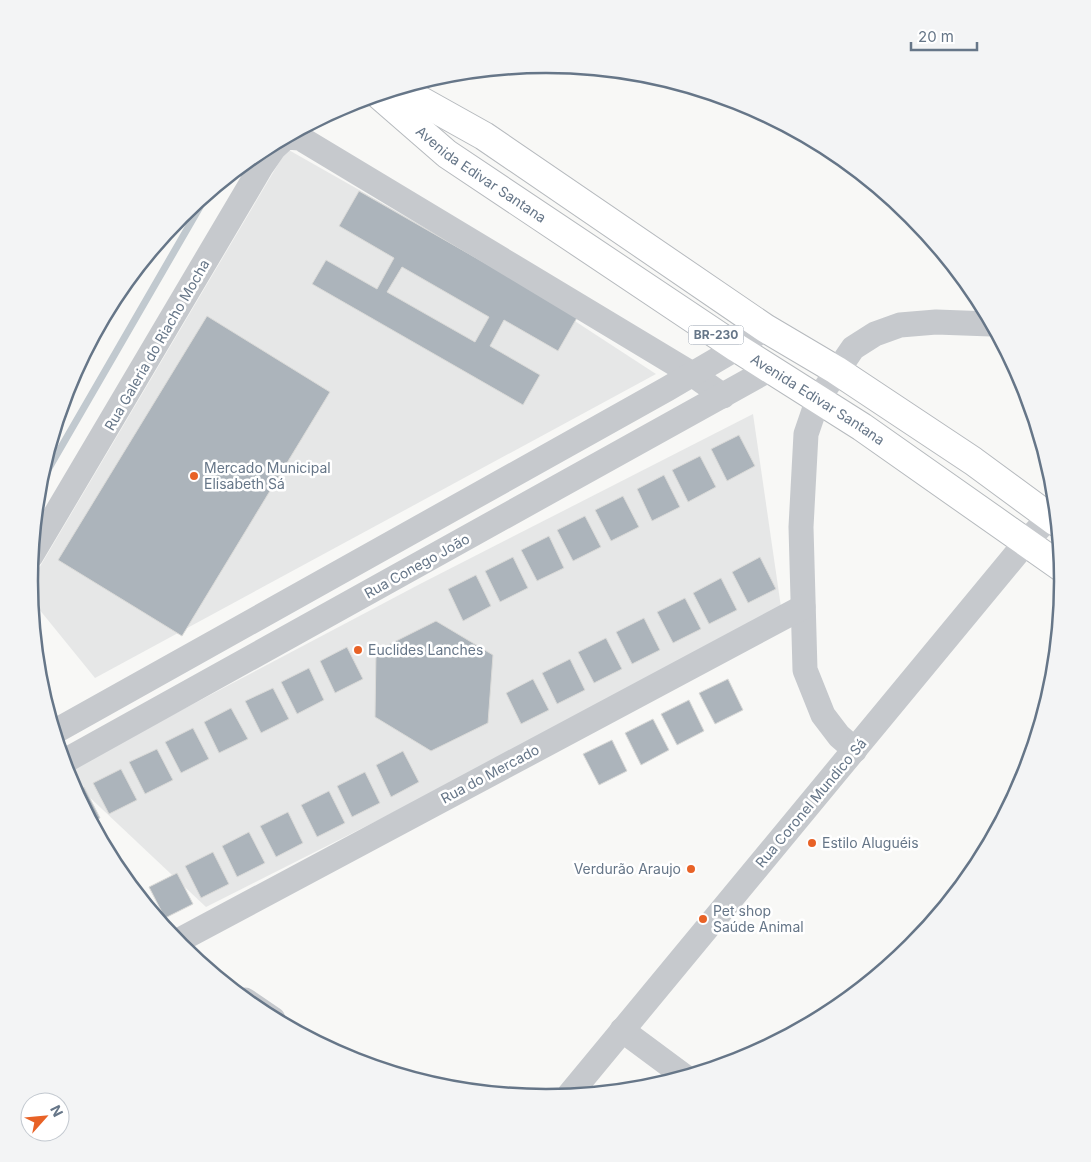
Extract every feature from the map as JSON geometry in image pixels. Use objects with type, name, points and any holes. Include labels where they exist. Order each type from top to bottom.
[{"type":"highway","name":"Avenida Edivar Santana","points":[[406,92],[484,136],[766,328],[836,370],[1049,513]]},
{"type":"highway","name":"Avenida Edivar Santana","points":[[384,99],[447,154],[737,348],[818,399],[1027,541],[1053,561]]},
{"type":"street","points":[[298,138],[692,374],[723,396]]},
{"type":"street","name":"Rua Galeria do Riacho Mocha","points":[[40,541],[269,155]]},
{"type":"street","points":[[855,750],[839,736],[823,715],[805,670],[801,527],[806,434],[818,399],[836,370],[853,348],[875,334],[900,325],[936,322],[983,324]]},
{"type":"street","points":[[60,729],[692,374],[737,348],[766,328]]},
{"type":"street","name":"Rua Conego João","points":[[70,758],[770,369]]},
{"type":"street","name":"Rua Coronel Mundico Sá","points":[[575,1088],[1027,541],[1050,521]]},
{"type":"street","points":[[365,558],[382,585]]},
{"type":"street","name":"Rua do Mercado","points":[[184,937],[803,607]]},
{"type":"street","points":[[622,1030],[678,1072]]},
{"type":"shaded area","points":[[287,149],[472,254],[656,374],[95,678],[39,609],[38,569]]},
{"type":"shaded area","points":[[753,414],[781,607],[525,746],[206,907],[83,792],[73,767],[420,584]]},
{"type":"building","points":[[359,191],[578,316],[558,351],[504,320],[490,346],[540,375],[523,405],[312,284],[326,260],[377,289],[394,258],[339,226]],"holes":[[[402,267],[489,317],[475,342],[387,292]]]},
{"type":"building","name":"Mercado Municipal Elisabeth Sá","points":[[207,316],[330,392],[182,636],[58,560]]},
{"type":"building","points":[[739,435],[755,466],[727,481],[711,449]]},
{"type":"building","points":[[700,456],[716,487],[688,502],[672,470]]},
{"type":"building","points":[[664,475],[680,507],[652,521],[637,489]]},
{"type":"building","points":[[623,496],[639,527],[611,541],[595,510]]},
{"type":"building","points":[[585,516],[601,547],[573,561],[557,530]]},
{"type":"building","points":[[549,536],[564,568],[537,581],[521,550]]},
{"type":"building","points":[[513,557],[528,588],[500,602],[485,571]]},
{"type":"building","points":[[760,557],[776,589],[748,603],[732,572]]},
{"type":"building","points":[[476,575],[491,606],[463,621],[448,589]]},
{"type":"building","points":[[721,578],[737,610],[709,624],[693,593]]},
{"type":"building","points":[[685,598],[701,629],[673,643],[657,612]]},
{"type":"building","points":[[644,618],[660,650],[632,664],[616,632]]},
{"type":"building","points":[[436,621],[493,655],[488,723],[431,751],[375,717],[376,651]]},
{"type":"building","points":[[606,638],[622,669],[594,683],[578,652]]},
{"type":"building","points":[[347,647],[363,679],[335,693],[320,661]]},
{"type":"building","points":[[570,659],[585,690],[557,704],[542,673]]},
{"type":"building","points":[[309,668],[324,700],[297,714],[281,682]]},
{"type":"building","points":[[533,679],[549,710],[521,724],[506,693]]},
{"type":"building","points":[[728,679],[743,710],[715,724],[699,693]]},
{"type":"building","points":[[273,688],[289,719],[261,733],[245,701]]},
{"type":"building","points":[[689,700],[704,731],[677,745],[661,714]]},
{"type":"building","points":[[231,708],[248,739],[219,753],[204,722]]},
{"type":"building","points":[[653,719],[669,750],[641,765],[625,733]]},
{"type":"building","points":[[193,728],[209,759],[181,773],[165,742]]},
{"type":"building","points":[[612,740],[627,771],[599,785],[583,754]]},
{"type":"building","points":[[157,749],[173,780],[145,794],[129,762]]},
{"type":"building","points":[[403,751],[419,782],[391,797],[376,765]]},
{"type":"building","points":[[121,769],[137,800],[109,814],[93,783]]},
{"type":"building","points":[[365,772],[380,803],[352,817],[337,786]]},
{"type":"building","points":[[84,787],[100,818],[97,820],[90,806],[82,788]]},
{"type":"building","points":[[329,791],[345,823],[317,837],[301,805]]},
{"type":"building","points":[[288,812],[303,843],[276,857],[260,826]]},
{"type":"building","points":[[249,832],[265,863],[237,877],[222,846]]},
{"type":"building","points":[[213,852],[229,884],[201,898],[185,866]]},
{"type":"building","points":[[177,873],[193,904],[166,918],[149,887]]},
{"type":"waterway","points":[[52,463],[197,212]]},
{"type":"place","name":"Mercado Municipal Elisabeth Sá","points":[[194,476]]},
{"type":"place","name":"Euclides Lanches","points":[[358,650]]},
{"type":"place","name":"Estilo Aluguéis","points":[[812,843]]},
{"type":"place","name":"Verdurão Araujo","points":[[691,869]]},
{"type":"place","name":"Pet shop Saúde Animal","points":[[703,919]]}]
